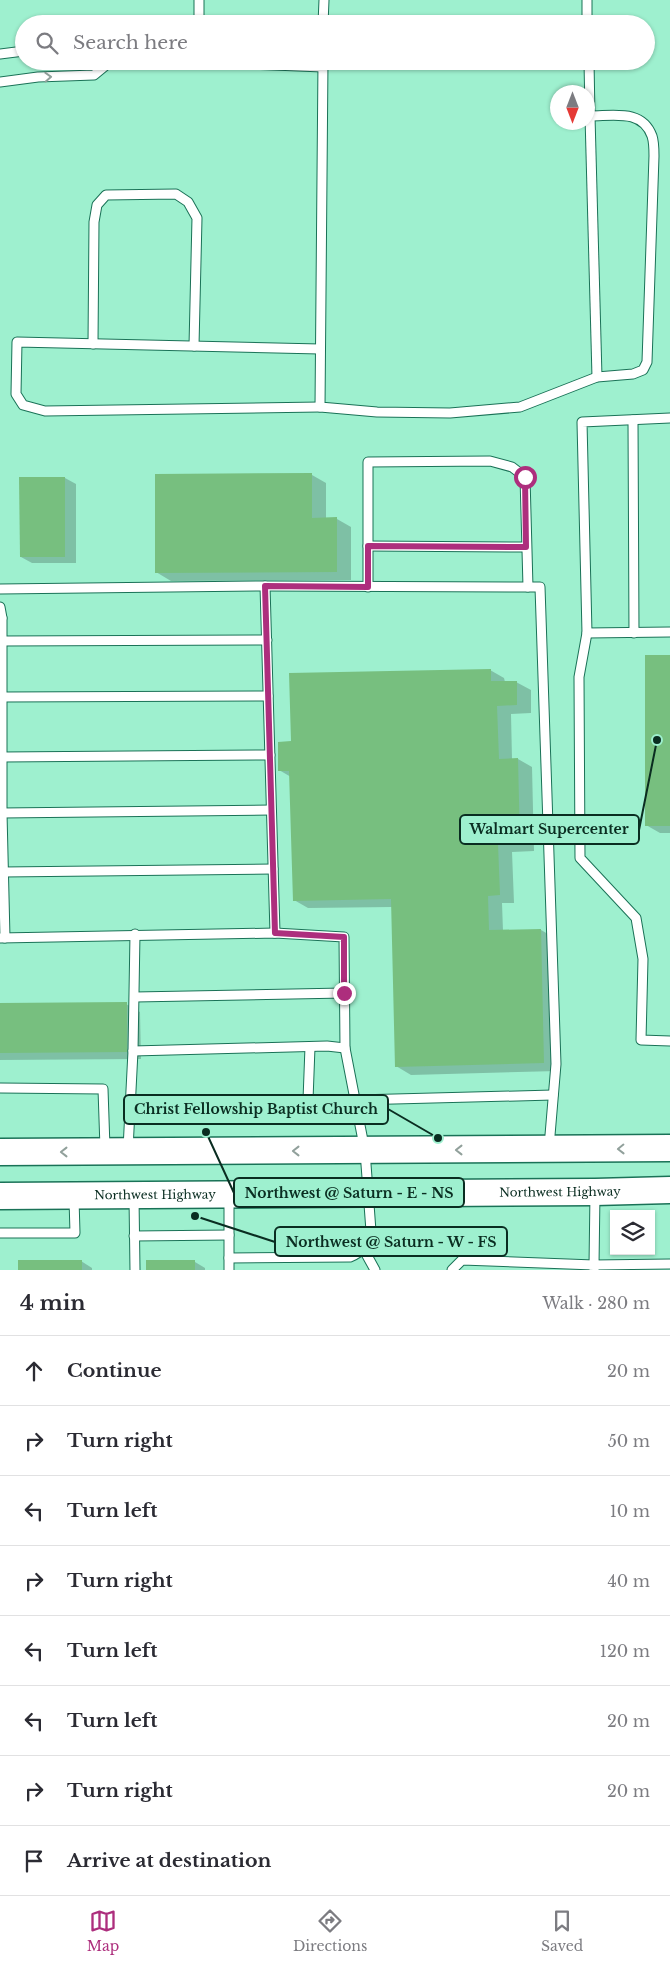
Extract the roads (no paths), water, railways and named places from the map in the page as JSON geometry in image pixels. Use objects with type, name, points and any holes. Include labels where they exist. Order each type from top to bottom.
[{"type":"main road","points":[[0,1152],[670,1148]]},
{"type":"main road","name":"Northwest Highway","points":[[0,1196],[670,1190]]},
{"type":"lane","points":[[199,0],[199,15]]},
{"type":"lane","points":[[323,15],[324,0]]},
{"type":"lane","points":[[586,0],[587,15]]},
{"type":"lane","points":[[0,54],[15,52]]},
{"type":"lane","points":[[0,82],[94,74],[99,70]]},
{"type":"lane","points":[[320,407],[323,70]]},
{"type":"lane","points":[[589,70],[589,85]]},
{"type":"lane","points":[[320,350],[17,342],[16,394],[23,405],[45,411],[320,407],[377,412],[450,413],[520,407],[597,377],[633,374],[643,370],[647,362],[654,156],[652,136],[642,120],[633,116],[595,116]]},
{"type":"lane","points":[[590,130],[597,377]]},
{"type":"lane","points":[[93,344],[94,222],[97,205],[106,195],[176,194],[188,202],[197,218],[194,346]]},
{"type":"lane","points":[[670,418],[582,422],[586,633],[579,677],[580,858],[636,918],[643,959],[641,1040],[670,1041]]},
{"type":"lane","points":[[633,420],[634,632]]},
{"type":"lane","points":[[368,587],[368,462],[490,461],[512,467],[525,477],[528,587]]},
{"type":"lane","points":[[368,546],[526,547]]},
{"type":"lane","points":[[265,586],[275,933]]},
{"type":"lane","points":[[0,589],[265,586],[540,587],[555,1055],[549,1149]]},
{"type":"lane","points":[[0,607],[3,697],[3,938],[135,934],[275,933],[344,937],[345,1048],[365,1151],[371,1232],[364,1250],[350,1257],[229,1258]]},
{"type":"lane","points":[[586,633],[670,632]]},
{"type":"lane","points":[[2,641],[267,640]]},
{"type":"lane","points":[[3,697],[268,696]]},
{"type":"lane","points":[[3,757],[270,755]]},
{"type":"lane","points":[[2,813],[271,810]]},
{"type":"lane","points":[[3,872],[273,870]]},
{"type":"lane","points":[[116,1152],[130,1102],[135,934]]},
{"type":"lane","points":[[134,996],[344,993]]},
{"type":"lane","points":[[130,1102],[308,1100],[310,1047]]},
{"type":"lane","points":[[133,1051],[345,1048]]},
{"type":"lane","points":[[0,1088],[103,1089],[116,1152]]},
{"type":"lane","points":[[356,1100],[553,1095]]},
{"type":"lane","points":[[594,1267],[595,1192]]},
{"type":"lane","points":[[229,1194],[229,1270]]},
{"type":"lane","points":[[0,1233],[75,1234],[74,1195]]},
{"type":"lane","points":[[134,1195],[135,1270]]},
{"type":"lane","points":[[134,1236],[229,1235]]},
{"type":"lane","points":[[364,1250],[375,1270]]},
{"type":"lane","points":[[452,1270],[462,1260],[594,1267],[670,1264]]},
{"type":"place","name":"Walmart Supercenter","points":[[657,740]]},
{"type":"place","name":"Northwest @ Saturn - E - NS","points":[[206,1132]]},
{"type":"place","name":"Christ Fellowship Baptist Church","points":[[438,1138]]},
{"type":"place","name":"Northwest @ Saturn - W - FS","points":[[195,1216]]}]
